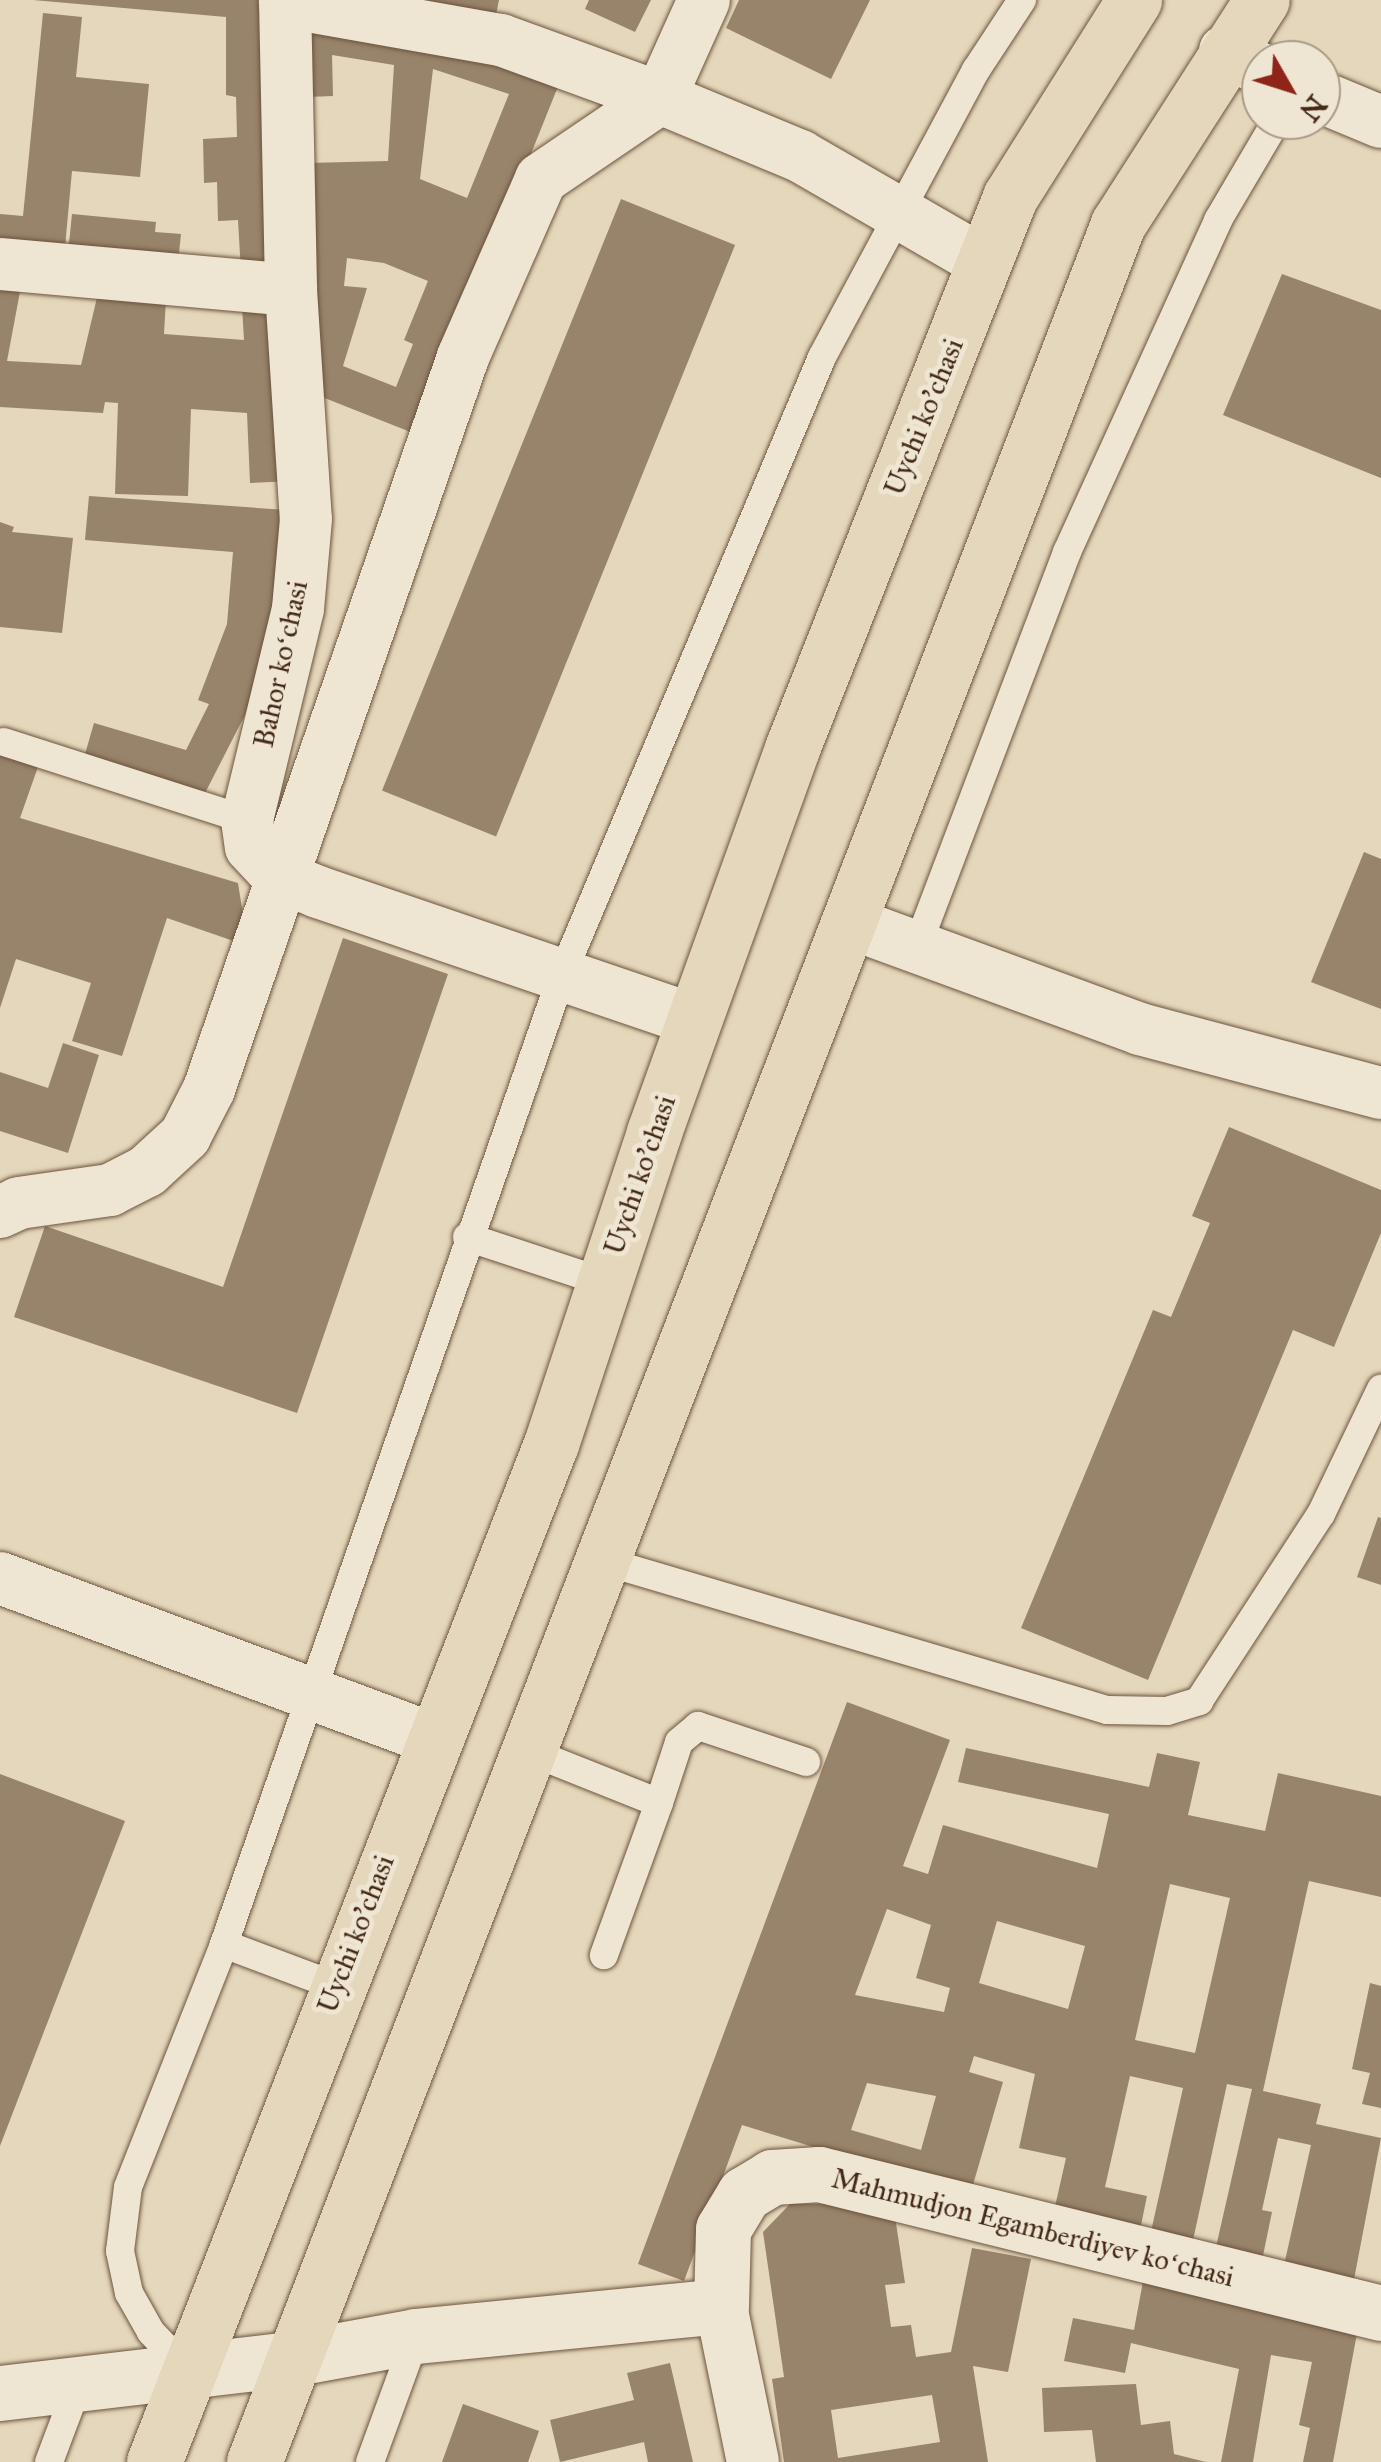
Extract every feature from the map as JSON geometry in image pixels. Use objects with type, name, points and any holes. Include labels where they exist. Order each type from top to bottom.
[{"type":"main road","name":"Uychi ko'chasi","points":[[154,2462],[336,1986],[551,1444],[694,1020],[793,746],[1010,197],[1134,0]]},
{"type":"main road","points":[[1249,40],[1262,0]]},
{"type":"main road","points":[[254,2462],[1118,224],[1241,63]]},
{"type":"street","points":[[0,1212],[19,1203],[110,1190],[147,1171],[184,1136],[209,1090],[278,876],[463,357],[541,179],[660,98],[704,0]]},
{"type":"street","points":[[286,1],[501,40],[660,98],[800,156],[985,262]]},
{"type":"street","name":"Bahor koʻchasi","points":[[247,820],[298,609],[306,519],[291,290],[286,1]]},
{"type":"street","points":[[1341,105],[1381,122]]},
{"type":"street","points":[[0,264],[291,290]]},
{"type":"street","points":[[247,820],[251,847],[278,876],[694,1020]]},
{"type":"street","points":[[848,922],[1140,1029],[1381,1093]]},
{"type":"street","points":[[0,1578],[433,1739]]},
{"type":"street","name":"Mahmudjon Egamberdiyev koʻchasi","points":[[721,2306],[723,2228],[744,2194],[772,2177],[820,2174],[1381,2313]]},
{"type":"street","points":[[0,2393],[296,2358],[416,2336],[721,2306],[752,2462]]},
{"type":"lane","points":[[188,2372],[151,2332],[130,2293],[120,2251],[128,2187],[224,1944],[308,1692],[562,975],[822,357],[898,213],[1022,0]]},
{"type":"lane","points":[[917,947],[1066,552],[1218,220],[1265,140]]},
{"type":"lane","points":[[4,742],[247,820]]},
{"type":"lane","points":[[468,1237],[604,1282]]},
{"type":"lane","points":[[600,1560],[1106,1710],[1167,1711],[1200,1701],[1322,1514],[1381,1388]]},
{"type":"lane","points":[[604,1954],[679,1742],[698,1726],[806,1762]]},
{"type":"lane","points":[[526,1750],[659,1803]]},
{"type":"lane","points":[[224,1944],[336,1986]]},
{"type":"lane","points":[[370,2462],[416,2336]]},
{"type":"lane","points":[[48,2462],[78,2386]]},
{"type":"building","points":[[33,0],[274,0],[282,269],[241,272],[238,220],[218,221],[217,182],[204,183],[203,139],[237,137],[236,97],[226,95],[226,17]]},
{"type":"building","points":[[349,0],[499,0],[496,15]]},
{"type":"building","points":[[589,0],[651,0],[635,32],[585,9]]},
{"type":"building","points":[[739,0],[870,0],[831,79],[726,28]]},
{"type":"building","points":[[43,13],[82,17],[76,77],[149,84],[140,177],[72,171],[64,258],[0,253],[0,214],[23,216]]},
{"type":"building","points":[[310,27],[563,74],[418,435],[317,395],[308,163],[388,161],[394,65],[332,55],[333,96],[306,97]],"holes":[[[433,69],[509,94],[467,198],[420,179]],[[347,258],[384,263],[428,281],[404,340],[413,344],[396,387],[343,366],[367,288],[344,286]]]},
{"type":"building","points":[[621,199],[735,245],[496,837],[382,791]]},
{"type":"building","points":[[72,214],[156,222],[155,232],[181,234],[177,272],[67,263]]},
{"type":"building","points":[[1282,274],[1381,310],[1381,478],[1223,415]]},
{"type":"building","points":[[0,277],[22,281],[7,361],[81,365],[99,289],[166,299],[164,334],[244,340],[242,306],[285,304],[294,481],[250,483],[247,413],[191,409],[188,496],[115,494],[118,403],[105,402],[103,413],[0,407]]},
{"type":"building","points":[[89,496],[286,510],[269,637],[245,715],[203,797],[83,761],[94,723],[186,750],[209,704],[198,700],[227,624],[233,552],[85,540]]},
{"type":"building","points":[[0,522],[14,527],[12,532],[73,538],[62,633],[0,627]]},
{"type":"building","points":[[0,750],[39,764],[20,818],[238,883],[248,946],[167,918],[122,1056],[72,1041],[91,983],[16,959],[0,1008]]},
{"type":"building","points":[[1364,852],[1381,859],[1381,1009],[1311,982]]},
{"type":"building","points":[[343,938],[448,974],[297,1413],[14,1317],[45,1226],[223,1287]]},
{"type":"building","points":[[63,1043],[99,1055],[68,1153],[0,1131],[0,1072],[48,1088]]},
{"type":"building","points":[[1229,1127],[1381,1190],[1381,1233],[1334,1347],[1293,1330],[1148,1680],[1021,1628],[1153,1310],[1171,1317],[1210,1223],[1192,1216]]},
{"type":"building","points":[[1378,1517],[1381,1518],[1381,1585],[1357,1577]]},
{"type":"building","points":[[847,1702],[950,1740],[903,1866],[928,1874],[943,1825],[1097,1868],[1109,1814],[958,1782],[966,1748],[1149,1787],[1157,1753],[1200,1762],[1188,1815],[1265,1831],[1278,1773],[1381,1796],[1381,1897],[1309,1881],[1263,2091],[1321,2104],[1316,2124],[1381,2138],[1352,2290],[1282,2274],[1311,2145],[1278,2138],[1262,2210],[1272,2212],[1260,2270],[1213,2260],[1252,2089],[1227,2084],[1190,2254],[1148,2245],[1183,2088],[1130,2076],[1105,2187],[1147,2196],[1140,2230],[1054,2211],[1066,2158],[1019,2148],[1035,2074],[974,2056],[969,2072],[1003,2082],[970,2195],[742,2125],[684,2281],[638,2264]],"holes":[[[1170,1884],[1230,1898],[1195,2053],[1135,2040]],[[887,1909],[931,1925],[916,1978],[950,1988],[944,2012],[855,1995]],[[997,1921],[1085,1946],[1068,2009],[979,1983]],[[867,2083],[936,2096],[921,2150],[851,2130]]]},
{"type":"building","points":[[0,1774],[125,1821],[0,2146]]},
{"type":"building","points":[[1370,1983],[1381,1986],[1381,2108],[1362,2104],[1370,2073],[1352,2069]]},
{"type":"building","points":[[893,2203],[905,2283],[885,2285],[891,2327],[911,2325],[916,2357],[951,2352],[972,2248],[1031,2259],[1008,2372],[973,2366],[988,2462],[784,2462],[772,2379],[784,2377],[763,2232],[790,2204]],"holes":[[[932,2395],[940,2442],[838,2458],[831,2410]]]},
{"type":"building","points":[[1144,2276],[1224,2291],[1222,2302],[1358,2328],[1333,2462],[1303,2462],[1310,2428],[1299,2425],[1312,2362],[1271,2355],[1253,2462],[1221,2462],[1239,2369],[1131,2343],[1125,2373],[1064,2361],[1073,2318],[1134,2330]]},
{"type":"building","points":[[670,2363],[693,2462],[648,2462],[644,2442],[560,2462],[550,2420],[634,2400],[627,2373]]},
{"type":"building","points":[[1136,2384],[1141,2425],[1170,2421],[1174,2454],[1206,2462],[1096,2462],[1092,2430],[1044,2432],[1042,2388]]},
{"type":"building","points":[[463,2404],[539,2431],[528,2462],[442,2462]]}]
